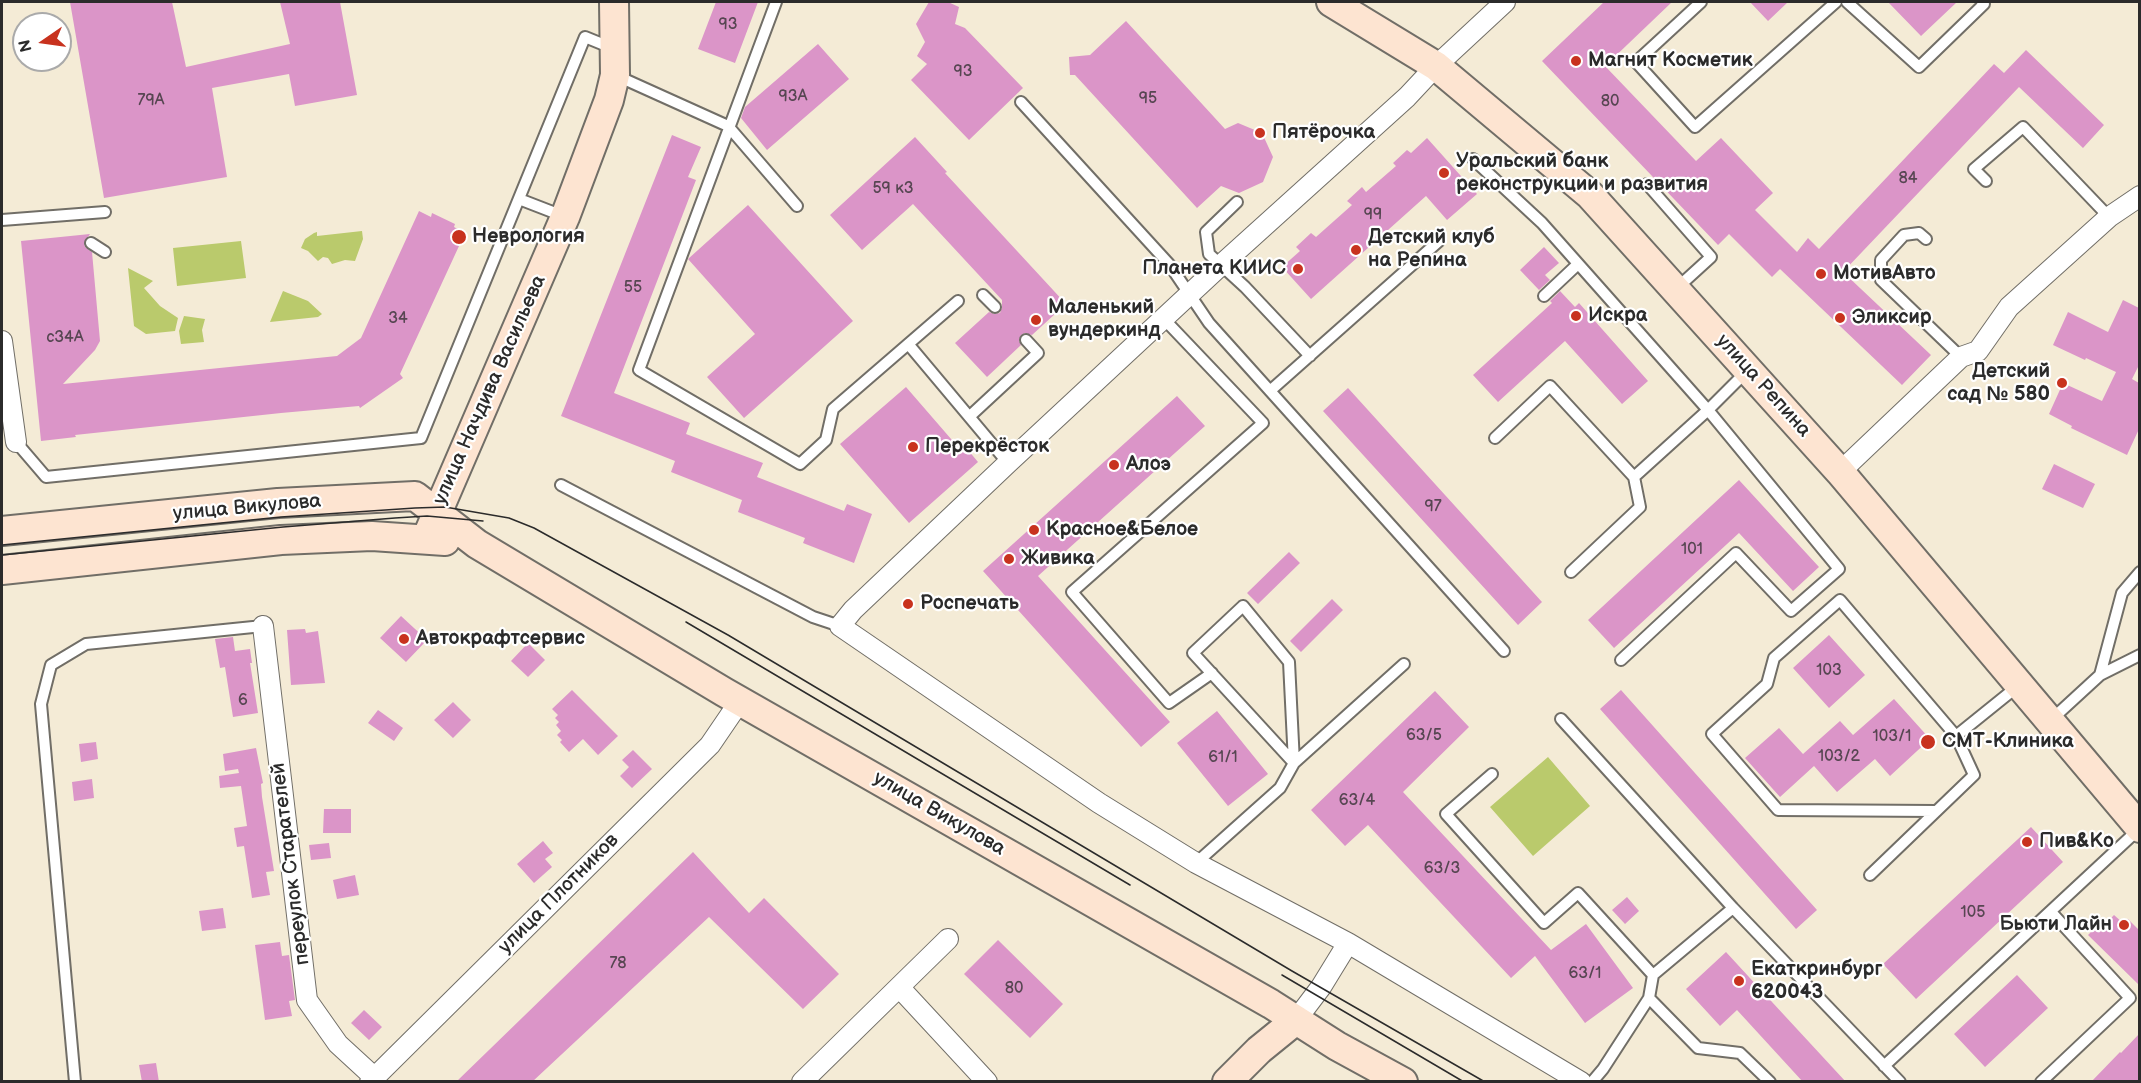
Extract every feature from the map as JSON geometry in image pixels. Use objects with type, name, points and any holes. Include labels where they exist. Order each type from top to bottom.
[{"type":"street","name":"улица Начдива Васильева","points":[[426,539],[565,217],[609,99],[615,62],[614,2]]},
{"type":"street","name":"улица Репина","points":[[1331,2],[1436,66],[1590,195],[1840,472],[2139,828]]},
{"type":"street","points":[[1505,2],[1436,66],[1407,97],[1163,318],[1008,463],[853,610],[840,626],[1099,803],[1196,863],[1348,943],[1581,1082]]},
{"type":"street","points":[[1840,472],[1961,357],[1978,351],[2009,307],[2109,217],[2139,196]]},
{"type":"street","points":[[2,341],[16,442]]},
{"type":"street","name":"улица Викулова","points":[[2,531],[278,503],[415,496],[477,544],[740,701],[1271,1004],[1336,1046],[1403,1082]]},
{"type":"street","name":"улица Викулова","points":[[2,570],[281,540],[372,536],[477,544]]},
{"type":"street","name":"переулок Старателей","points":[[263,626],[307,1000],[338,1044],[372,1079]]},
{"type":"street","name":"улица Плотников","points":[[372,1079],[710,745],[740,701]]},
{"type":"street","points":[[802,1082],[948,939]]},
{"type":"street","points":[[1227,1082],[1259,1050],[1296,1020],[1321,987],[1348,943]]},
{"type":"street","points":[[899,987],[987,1082]]},
{"type":"lane","points":[[776,2],[639,370],[800,464],[826,440],[833,409],[958,301]]},
{"type":"lane","points":[[1701,2],[1636,62],[1695,127],[1836,2]]},
{"type":"lane","points":[[1847,2],[1919,67],[1984,4],[1982,2]]},
{"type":"lane","points":[[16,442],[46,477],[421,438],[585,37],[615,62],[728,126],[797,206]]},
{"type":"lane","points":[[1021,102],[1169,264],[1209,323],[1504,651]]},
{"type":"lane","points":[[1986,181],[1974,168],[2023,127],[2109,217]]},
{"type":"lane","points":[[1473,159],[1542,223],[1708,410],[1839,569],[1791,611],[1736,554],[1621,660]]},
{"type":"lane","points":[[1647,184],[1711,257],[1675,289]]},
{"type":"lane","points":[[519,198],[565,217]]},
{"type":"lane","points":[[1237,202],[1206,232],[1209,254],[1310,356]]},
{"type":"lane","points":[[2,220],[105,212]]},
{"type":"lane","points":[[1926,239],[1919,233],[1904,235],[1881,260],[1881,280],[1961,357]]},
{"type":"lane","points":[[1271,390],[1439,241]]},
{"type":"lane","points":[[91,243],[105,252]]},
{"type":"lane","points":[[1544,296],[1578,264]]},
{"type":"lane","points":[[983,295],[995,307]]},
{"type":"lane","points":[[1163,318],[1263,423],[1072,592],[1169,703],[1212,673]]},
{"type":"lane","points":[[970,416],[1038,353],[1026,340]]},
{"type":"lane","points":[[909,345],[1008,463]]},
{"type":"lane","points":[[1634,477],[1708,410],[1748,369]]},
{"type":"lane","points":[[1495,438],[1550,386],[1634,477],[1640,507],[1571,572]]},
{"type":"lane","points":[[561,485],[813,617],[840,626]]},
{"type":"lane","points":[[2100,675],[2122,593],[2139,572]]},
{"type":"lane","points":[[1870,875],[1974,775],[1956,736],[1840,600],[1774,658],[1767,684],[1712,734],[1778,810],[1936,811]]},
{"type":"lane","points":[[1243,606],[1289,662],[1294,763],[1193,653],[1243,606]]},
{"type":"lane","points":[[75,1082],[41,704],[51,665],[86,644],[263,626]]},
{"type":"lane","points":[[2049,721],[2100,675],[2139,655]]},
{"type":"lane","points":[[1196,863],[1280,788],[1294,763],[1404,664]]},
{"type":"lane","points":[[1956,736],[2019,686]]},
{"type":"lane","points":[[1561,719],[1733,908],[1900,1082]]},
{"type":"lane","points":[[1492,774],[1446,814],[1544,923],[1578,893],[1653,975]]},
{"type":"lane","points":[[1884,1066],[2139,828]]},
{"type":"lane","points":[[1592,1082],[1603,1069],[1649,998],[1653,975],[1733,908]]},
{"type":"lane","points":[[2041,1082],[2130,998],[2051,912]]},
{"type":"lane","points":[[1649,998],[1698,1048],[1740,1053],[1770,1082]]},
{"type":"green space","points":[[362,231],[363,239],[355,261],[345,260],[332,264],[328,258],[323,257],[318,261],[308,251],[301,248],[305,239],[317,232],[317,236]]},
{"type":"green space","points":[[241,241],[246,278],[177,286],[173,248]]},
{"type":"green space","points":[[128,268],[153,281],[144,288],[160,306],[178,318],[175,331],[146,334],[134,326]]},
{"type":"green space","points":[[283,291],[308,301],[322,314],[318,317],[270,322]]},
{"type":"green space","points":[[184,316],[205,319],[202,330],[204,342],[181,344],[179,331]]},
{"type":"green space","points":[[1548,757],[1590,806],[1533,856],[1490,807]]},
{"type":"building","points":[[70,2],[172,2],[186,67],[290,44],[280,2],[340,2],[357,95],[295,106],[289,74],[212,88],[227,177],[104,198]]},
{"type":"building","points":[[716,2],[758,2],[735,63],[698,49]]},
{"type":"building","points":[[929,2],[948,2],[959,7],[955,24],[965,28],[1023,88],[969,140],[911,80],[927,64],[917,56],[925,42],[916,24]]},
{"type":"building","points":[[1604,2],[1672,2],[1605,66],[1696,161],[1721,138],[1773,193],[1755,210],[1797,252],[1808,238],[1819,249],[1994,64],[2004,73],[2026,50],[2104,125],[2083,148],[2019,87],[1843,272],[1931,355],[1902,385],[1780,269],[1772,277],[1729,234],[1718,245],[1542,61]]},
{"type":"building","points":[[1750,2],[1788,2],[1768,21]]},
{"type":"building","points":[[1888,2],[1957,2],[1921,36]]},
{"type":"building","points":[[1126,21],[1225,129],[1238,123],[1262,133],[1273,157],[1263,182],[1239,193],[1221,186],[1197,208],[1075,75],[1070,75],[1069,57],[1090,55]]},
{"type":"building","points":[[818,44],[849,79],[767,150],[741,118],[745,107]]},
{"type":"building","points":[[672,135],[701,147],[688,177],[696,180],[614,393],[690,423],[686,434],[763,463],[757,477],[844,511],[847,504],[872,514],[854,563],[803,543],[805,538],[738,512],[742,500],[671,472],[675,461],[561,416]]},
{"type":"building","points":[[915,137],[947,172],[945,173],[1066,304],[1032,335],[1025,333],[1021,335],[1019,341],[1021,345],[987,377],[955,343],[989,312],[1000,313],[1002,300],[913,204],[862,250],[830,215]]},
{"type":"building","points":[[1427,138],[1477,194],[1447,220],[1426,196],[1311,299],[1282,267],[1300,251],[1296,247],[1311,233],[1316,237],[1352,205],[1347,201],[1362,187],[1366,192],[1396,166],[1393,163],[1407,150],[1411,153]]},
{"type":"building","points":[[748,205],[853,321],[744,418],[707,377],[755,334],[688,259]]},
{"type":"building","points":[[419,211],[431,217],[432,213],[455,224],[454,227],[465,233],[400,374],[403,378],[360,408],[359,406],[281,413],[75,435],[76,437],[41,441],[21,241],[90,234],[84,243],[85,247],[92,252],[100,341],[95,350],[63,384],[337,356],[361,338]]},
{"type":"building","points":[[1544,247],[1559,263],[1545,275],[1550,280],[1539,290],[1520,270]]},
{"type":"building","points":[[1560,291],[1575,307],[1579,303],[1648,381],[1622,404],[1565,341],[1498,402],[1473,375],[1552,303],[1550,301]]},
{"type":"building","points":[[2123,300],[2139,308],[2139,365],[2132,379],[2139,383],[2139,429],[2127,455],[2071,428],[2072,426],[2049,414],[2063,383],[2102,401],[2116,372],[2053,345],[2068,312],[2108,332]]},
{"type":"building","points":[[906,387],[958,447],[963,444],[978,462],[909,523],[840,444]]},
{"type":"building","points":[[1348,388],[1542,602],[1518,625],[1323,411]]},
{"type":"building","points":[[1177,396],[1205,426],[1038,576],[1170,722],[1141,747],[983,571]]},
{"type":"building","points":[[2054,464],[2095,484],[2083,508],[2042,489]]},
{"type":"building","points":[[1739,480],[1819,567],[1793,591],[1739,533],[1614,648],[1588,620]]},
{"type":"building","points":[[1289,552],[1300,563],[1258,604],[1247,593]]},
{"type":"building","points":[[1332,599],[1343,610],[1301,652],[1290,641]]},
{"type":"building","name":"Автокрафтсервис","points":[[401,616],[427,640],[406,662],[380,638]]},
{"type":"building","points":[[305,629],[306,633],[318,631],[325,683],[291,685],[287,630]]},
{"type":"building","points":[[1829,635],[1865,675],[1829,708],[1793,668]]},
{"type":"building","points":[[233,637],[235,651],[250,649],[258,713],[233,717],[225,667],[220,668],[215,639]]},
{"type":"building","points":[[528,643],[545,660],[528,677],[511,661]]},
{"type":"building","points":[[572,690],[618,736],[598,755],[583,739],[569,752],[557,735],[561,731],[556,725],[559,722],[555,718],[558,715],[552,709]]},
{"type":"building","points":[[1621,690],[1817,910],[1796,929],[1600,709]]},
{"type":"building","points":[[1435,691],[1469,727],[1403,792],[1551,950],[1586,924],[1633,988],[1585,1023],[1535,956],[1511,978],[1368,825],[1345,846],[1311,810]]},
{"type":"building","points":[[1894,699],[1930,739],[1890,776],[1875,759],[1837,792],[1814,766],[1780,797],[1745,758],[1779,728],[1803,754],[1840,721],[1853,735]]},
{"type":"building","points":[[453,702],[471,720],[453,738],[434,720]]},
{"type":"building","points":[[378,710],[403,728],[394,741],[368,723]]},
{"type":"building","points":[[1217,711],[1268,774],[1228,806],[1177,743]]},
{"type":"building","points":[[96,742],[98,759],[81,762],[79,744]]},
{"type":"building","points":[[256,748],[263,783],[261,784],[262,797],[274,871],[266,872],[270,895],[252,898],[244,846],[237,847],[234,828],[247,826],[241,786],[220,788],[219,776],[239,773],[238,769],[225,771],[223,754]]},
{"type":"building","points":[[633,750],[652,769],[632,788],[620,776],[629,767],[622,760]]},
{"type":"building","points":[[92,779],[94,798],[74,801],[72,782]]},
{"type":"building","points":[[324,809],[351,809],[351,833],[323,833]]},
{"type":"building","points":[[2031,827],[2063,862],[1916,999],[1883,964]]},
{"type":"building","points":[[543,841],[553,853],[545,859],[552,867],[534,883],[517,864]]},
{"type":"building","points":[[329,843],[331,858],[311,860],[309,845]]},
{"type":"building","points":[[693,852],[749,913],[764,898],[839,974],[803,1009],[709,917],[532,1082],[456,1082]]},
{"type":"building","points":[[355,875],[359,895],[337,899],[333,880]]},
{"type":"building","points":[[1627,897],[1639,911],[1625,924],[1612,910]]},
{"type":"building","points":[[223,908],[226,928],[202,931],[199,911]]},
{"type":"building","points":[[2114,915],[2123,923],[2128,919],[2139,930],[2139,985],[2088,935],[2100,923],[2103,926]]},
{"type":"building","points":[[998,940],[1063,1004],[1030,1038],[964,974]]},
{"type":"building","points":[[280,942],[282,956],[289,955],[295,1000],[289,1001],[292,1016],[265,1020],[255,945]]},
{"type":"building","points":[[1726,952],[1846,1082],[1803,1082],[1737,1010],[1720,1026],[1686,989]]},
{"type":"building","points":[[2017,975],[2048,1008],[1985,1067],[1954,1034]]},
{"type":"building","points":[[364,1010],[382,1027],[369,1040],[351,1023]]},
{"type":"building","points":[[2139,1034],[2139,1082],[2091,1082],[2121,1053]]},
{"type":"building","points":[[156,1063],[159,1082],[142,1082],[139,1065]]},
{"type":"tram line","points":[[2,545],[281,517],[415,508],[445,507],[509,518],[534,528],[728,635],[1292,971],[1485,1082]]},
{"type":"tram line","points":[[2,555],[395,518],[427,516],[483,521]]},
{"type":"tram line","points":[[686,622],[1130,885]]},
{"type":"tram line","points":[[1282,975],[1464,1082]]},
{"type":"place","name":"Магнит Косметик","points":[[1576,61]]},
{"type":"place","name":"Пятёрочка","points":[[1260,133]]},
{"type":"place","name":"Уральский банк реконструкции и развития","points":[[1444,173]]},
{"type":"place","name":"Неврология","points":[[459,237]]},
{"type":"place","name":"Детский клуб на Репина","points":[[1356,250]]},
{"type":"place","name":"Планета КИИС","points":[[1298,269]]},
{"type":"place","name":"МотивАвто","points":[[1821,274]]},
{"type":"place","name":"Искра","points":[[1576,316]]},
{"type":"place","name":"Эликсир","points":[[1840,318]]},
{"type":"place","name":"Маленький вундеркинд","points":[[1036,320]]},
{"type":"place","name":"Детский сад № 580","points":[[2062,383]]},
{"type":"place","name":"Перекрёсток","points":[[913,447]]},
{"type":"place","name":"Алоэ","points":[[1114,465]]},
{"type":"place","name":"Красное&Белое","points":[[1034,530]]},
{"type":"place","name":"Живика","points":[[1009,559]]},
{"type":"place","name":"Роспечать","points":[[908,604]]},
{"type":"place","name":"Автокрафтсервис","points":[[404,639]]},
{"type":"place","name":"СМТ-Клиника","points":[[1928,742]]},
{"type":"place","name":"Пив&Ко","points":[[2027,842]]},
{"type":"place","name":"Бьюти Лайн","points":[[2124,925]]},
{"type":"place","name":"Екаткринбург 620043","points":[[1739,981]]}]
